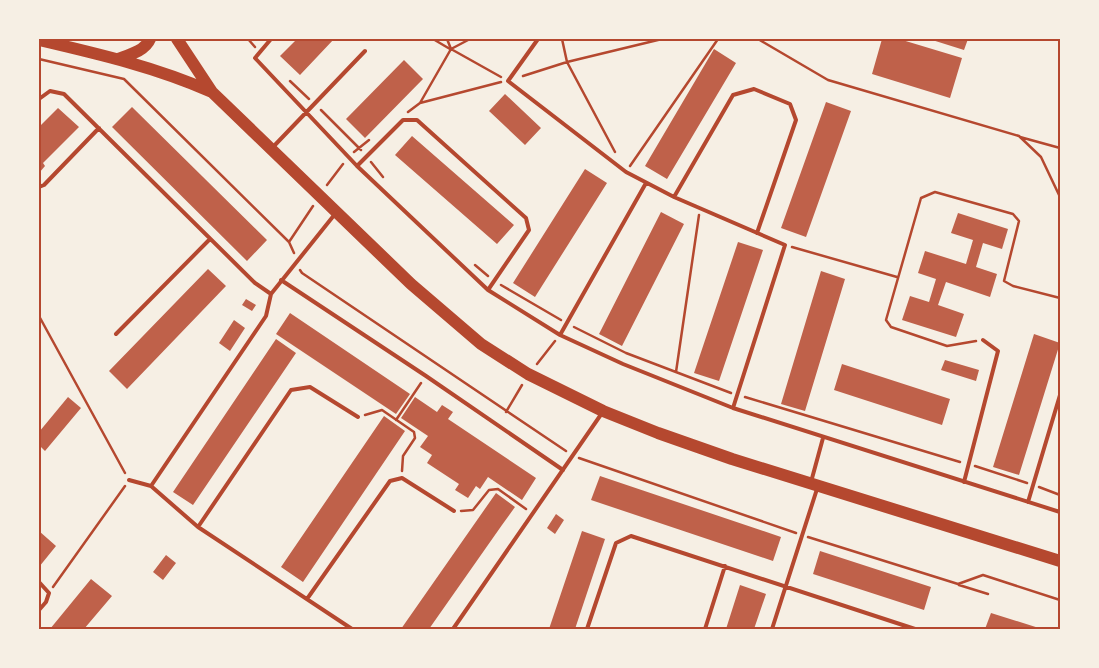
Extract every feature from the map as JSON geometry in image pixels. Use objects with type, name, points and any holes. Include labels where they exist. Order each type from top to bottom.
[{"type":"main road","points":[[118,59],[133,54],[148,44],[150,39]]},
{"type":"main road","points":[[177,39],[212,92],[411,284],[481,344],[528,374],[603,411],[695,446],[1060,561]]},
{"type":"main road","points":[[39,40],[172,74],[212,92]]},
{"type":"lane","points":[[271,39],[255,58],[305,114],[488,290],[560,335],[622,364],[733,408],[1060,512]]},
{"type":"lane","points":[[538,39],[508,80],[626,172],[674,197],[785,245],[733,408]]},
{"type":"lane","points":[[272,148],[365,51]]},
{"type":"lane","points":[[674,197],[733,95],[754,89],[763,92],[790,104],[796,120],[757,233]]},
{"type":"lane","points":[[39,99],[50,91],[64,94],[255,283],[271,294]]},
{"type":"lane","points":[[357,166],[403,120],[417,120],[526,218],[529,230],[488,290]]},
{"type":"lane","points":[[39,187],[44,185],[99,128]]},
{"type":"lane","points":[[560,335],[646,183]]},
{"type":"lane","points":[[151,486],[266,316],[271,294],[336,212]]},
{"type":"lane","points":[[116,334],[210,239]]},
{"type":"lane","points":[[281,280],[426,376],[562,470]]},
{"type":"lane","points":[[964,482],[998,351],[982,340]]},
{"type":"lane","points":[[198,527],[291,390],[310,387],[358,417]]},
{"type":"lane","points":[[1028,502],[1060,394]]},
{"type":"lane","points":[[452,629],[603,411]]},
{"type":"lane","points":[[772,629],[804,536],[823,438]]},
{"type":"lane","points":[[308,599],[390,481],[402,478],[454,511]]},
{"type":"lane","points":[[129,480],[151,486],[198,527],[352,629]]},
{"type":"lane","points":[[587,629],[616,543],[631,536],[916,629]]},
{"type":"lane","points":[[705,629],[725,566]]},
{"type":"lane","points":[[39,582],[49,593],[46,602],[39,610]]},
{"type":"path","points":[[248,39],[259,52]]},
{"type":"path","points":[[433,39],[508,80]]},
{"type":"path","points":[[447,39],[451,49]]},
{"type":"path","points":[[420,103],[451,49],[470,39]]},
{"type":"path","points":[[562,39],[567,62],[626,172],[718,39]]},
{"type":"path","points":[[405,114],[420,103],[567,62],[662,39]]},
{"type":"path","points":[[758,39],[828,80],[1060,148]]},
{"type":"path","points":[[287,78],[359,148],[383,178]]},
{"type":"path","points":[[359,148],[374,136]]},
{"type":"path","points":[[1019,136],[1041,157],[1060,197]]},
{"type":"path","points":[[982,340],[947,346],[891,327],[886,320],[921,198],[935,192],[1013,214],[1019,221],[1004,281],[1013,286],[1060,298]]},
{"type":"path","points":[[676,372],[700,208]]},
{"type":"path","points":[[785,245],[897,277]]},
{"type":"path","points":[[473,262],[495,281],[566,323],[626,354],[737,395],[968,464],[1060,495]]},
{"type":"path","points":[[39,316],[129,480],[49,593]]},
{"type":"path","points":[[396,420],[435,363]]},
{"type":"path","points":[[358,417],[382,410],[414,432],[414,438],[402,456],[402,478]]},
{"type":"path","points":[[573,455],[588,463],[804,536],[988,594]]},
{"type":"path","points":[[454,511],[473,510],[489,490],[498,488],[533,514]]},
{"type":"path","points":[[958,584],[983,575],[1060,600]]},
{"type":"building","points":[[297,39],[334,39],[300,75],[280,56]]},
{"type":"building","points":[[882,39],[899,39],[962,58],[950,98],[872,74]]},
{"type":"building","points":[[929,39],[968,39],[964,50]]},
{"type":"building","points":[[714,49],[736,63],[667,179],[645,166]]},
{"type":"building","points":[[404,60],[423,79],[365,138],[346,119]]},
{"type":"building","points":[[505,94],[541,128],[525,145],[489,111]]},
{"type":"building","points":[[826,102],[851,111],[806,237],[781,228]]},
{"type":"building","points":[[132,107],[267,240],[247,261],[112,127]]},
{"type":"building","points":[[58,108],[79,127],[43,163],[45,166],[39,173],[39,127]]},
{"type":"building","points":[[412,136],[514,225],[497,244],[395,155]]},
{"type":"building","points":[[585,169],[607,183],[535,297],[513,283]]},
{"type":"building","points":[[661,212],[684,224],[622,346],[599,334]]},
{"type":"building","points":[[958,213],[1008,229],[1002,249],[983,243],[976,267],[997,274],[990,297],[946,282],[938,305],[964,314],[956,337],[902,320],[910,296],[929,302],[936,279],[918,273],[925,251],[966,264],[973,240],[951,233]]},
{"type":"building","points":[[738,242],[763,250],[719,381],[694,373]]},
{"type":"building","points":[[208,269],[226,286],[127,389],[109,371]]},
{"type":"building","points":[[821,271],[845,279],[805,411],[781,404]]},
{"type":"building","points":[[246,299],[256,305],[252,311],[242,305]]},
{"type":"building","points":[[290,313],[410,394],[396,414],[276,334]]},
{"type":"building","points":[[234,320],[245,328],[230,351],[219,343]]},
{"type":"building","points":[[1034,334],[1060,343],[1019,475],[993,467]]},
{"type":"building","points":[[276,339],[296,353],[193,505],[173,492]]},
{"type":"building","points":[[945,360],[979,370],[976,381],[941,370]]},
{"type":"building","points":[[842,364],[950,399],[942,425],[834,390]]},
{"type":"building","points":[[68,397],[81,408],[45,451],[39,445],[39,432]]},
{"type":"building","points":[[415,397],[437,412],[442,405],[453,412],[448,419],[536,478],[522,500],[488,477],[480,489],[476,486],[468,498],[455,490],[459,484],[427,463],[432,455],[420,447],[428,436],[401,418]]},
{"type":"building","points":[[384,416],[405,431],[303,582],[281,567]]},
{"type":"building","points":[[600,476],[781,537],[773,561],[591,500]]},
{"type":"building","points":[[496,493],[515,507],[429,629],[401,629]]},
{"type":"building","points":[[556,514],[564,520],[555,534],[547,528]]},
{"type":"building","points":[[39,531],[56,546],[39,567]]},
{"type":"building","points":[[582,531],[605,539],[575,629],[549,629]]},
{"type":"building","points":[[820,551],[931,587],[924,610],[813,574]]},
{"type":"building","points":[[166,555],[176,563],[163,580],[153,572]]},
{"type":"building","points":[[91,579],[112,596],[84,629],[50,629]]},
{"type":"building","points":[[740,585],[766,594],[754,629],[726,629]]},
{"type":"building","points":[[991,613],[1042,629],[985,629]]}]
